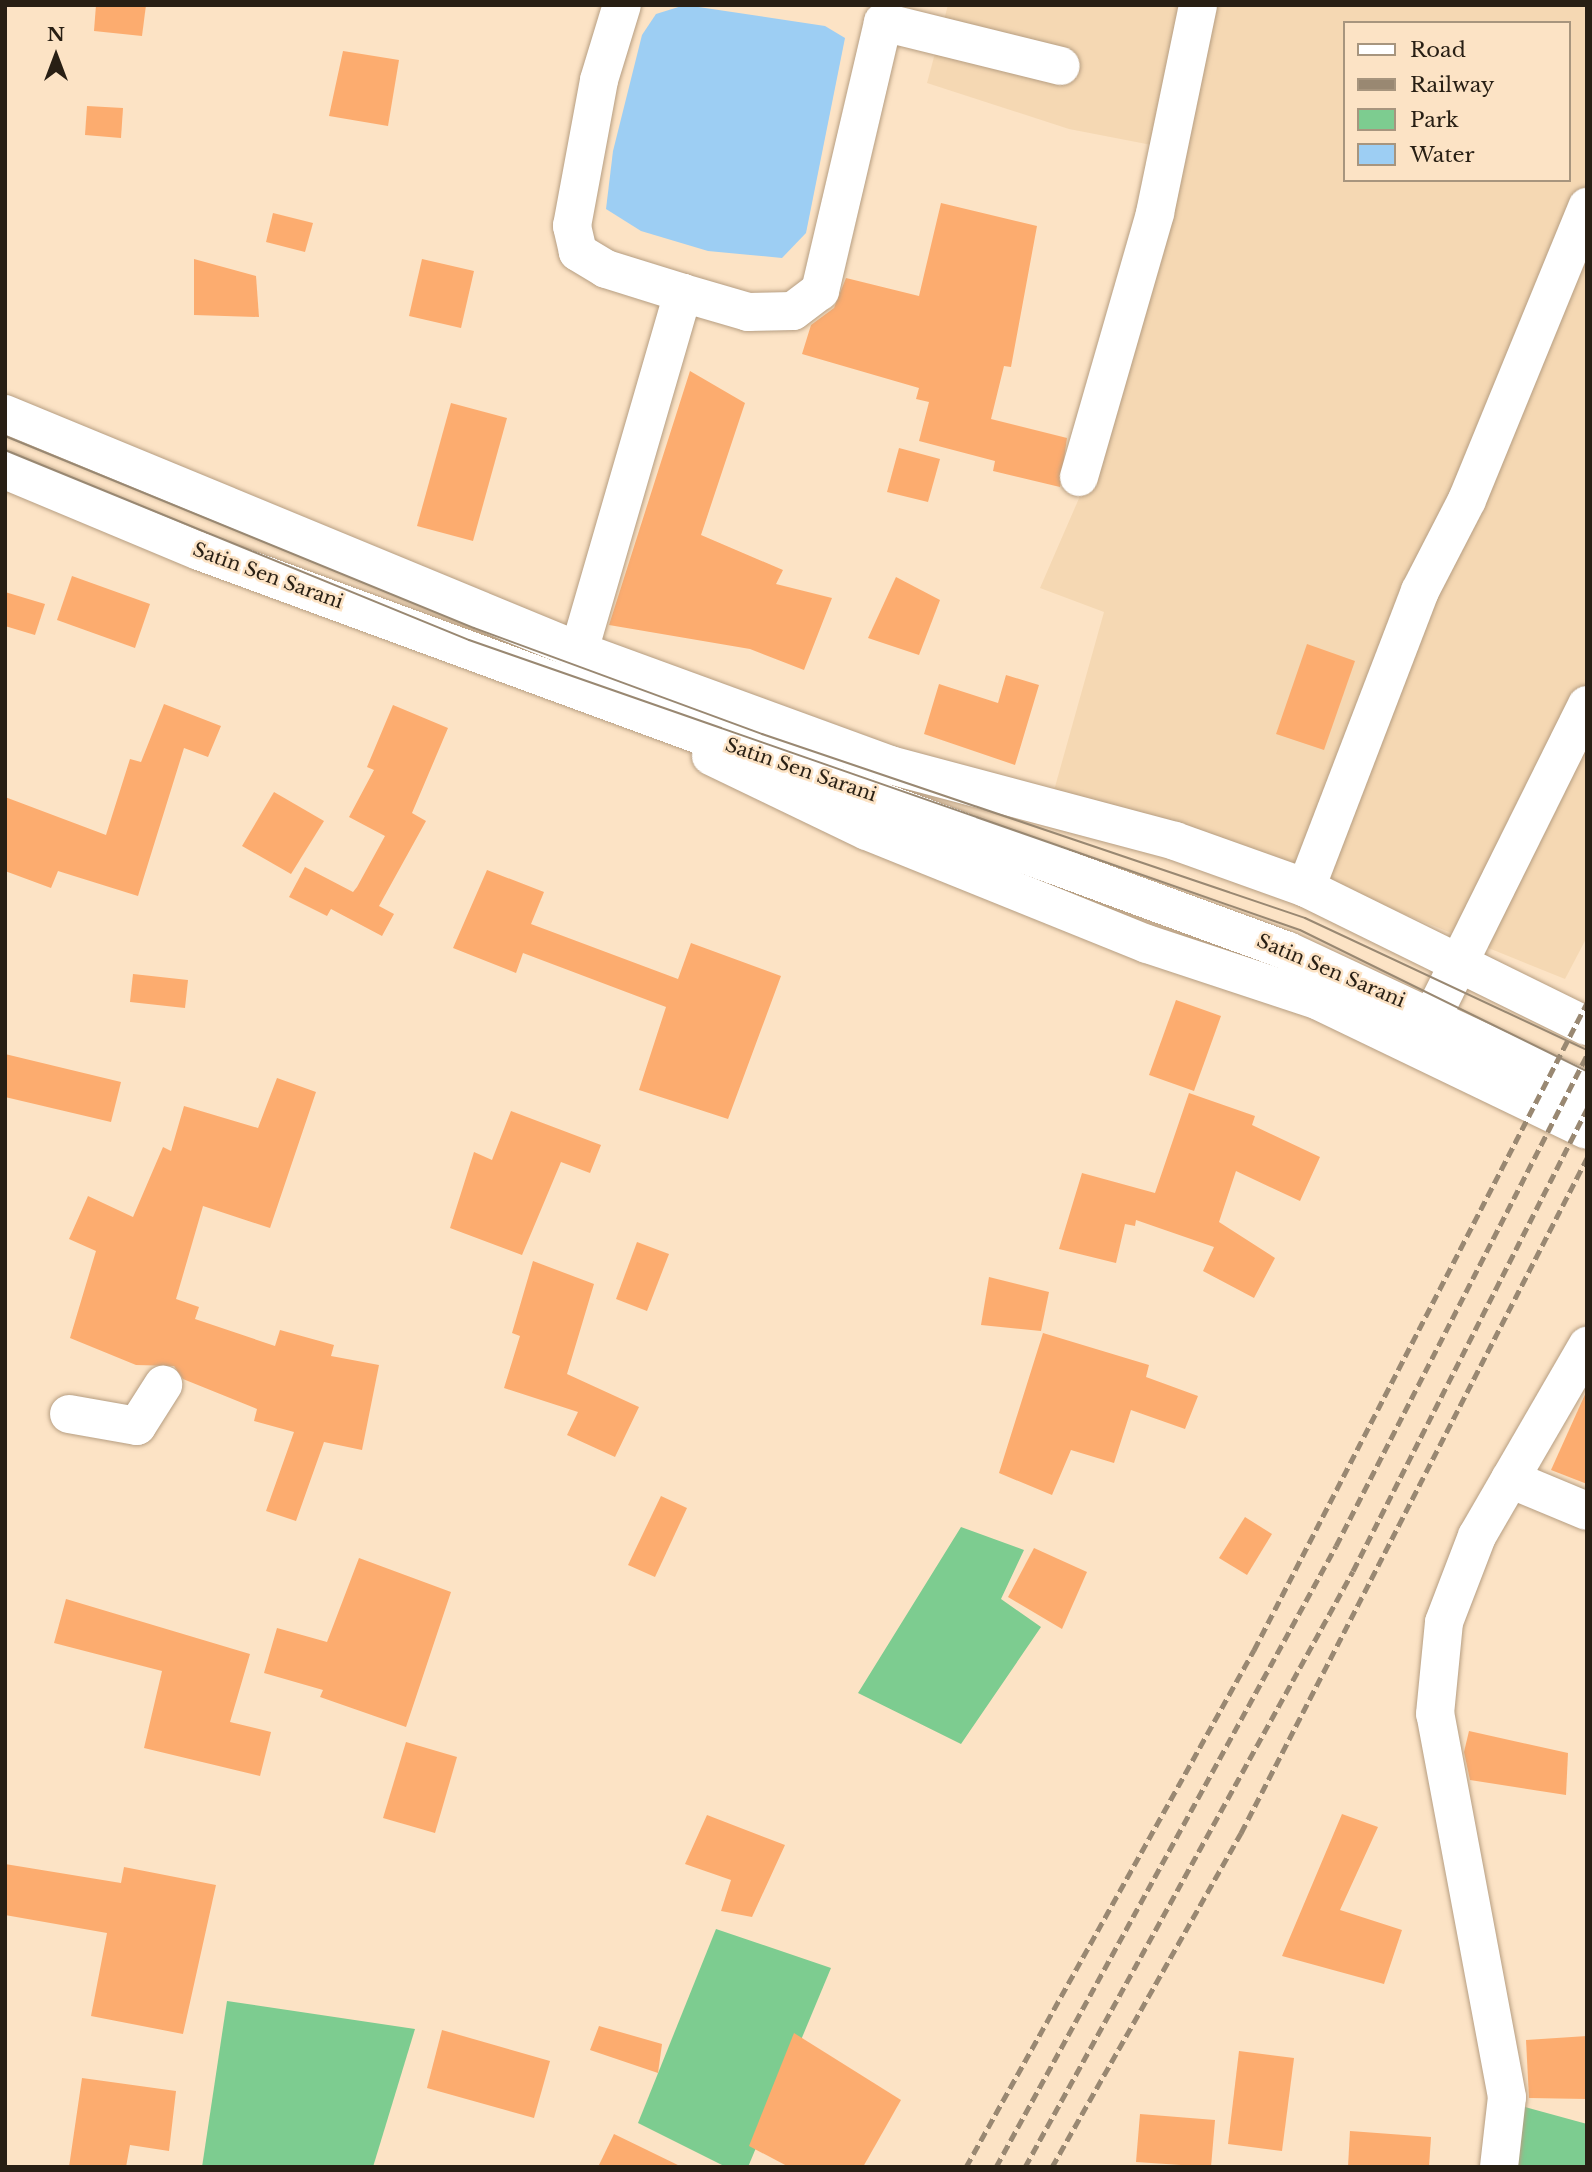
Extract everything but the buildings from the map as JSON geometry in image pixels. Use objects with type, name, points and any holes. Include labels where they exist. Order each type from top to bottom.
[{"type":"street","points":[[622,5],[599,80],[572,226],[578,252],[606,269],[748,312],[793,311],[820,291],[883,22],[1061,66]]},
{"type":"street","points":[[1079,477],[1155,213],[1198,5]]},
{"type":"street","points":[[1306,888],[1420,591],[1467,499],[1587,207]]},
{"type":"street","points":[[579,651],[683,293]]},
{"type":"street","name":"Satin Sen Sarani","points":[[5,414],[579,651],[890,765],[1175,841],[1306,888],[1460,961],[1587,1026]]},
{"type":"street","name":"Satin Sen Sarani","points":[[5,470],[199,551],[1288,951],[1433,1015],[1587,1091]]},
{"type":"street","points":[[1433,1015],[1587,705]]},
{"type":"street","points":[[681,728],[692,749],[867,831],[1147,944],[1319,1001],[1587,1130]]},
{"type":"street","points":[[1499,2167],[1507,2097],[1435,1714],[1444,1622],[1477,1536],[1587,1346]]},
{"type":"street","points":[[69,1414],[137,1426],[163,1385]]},
{"type":"street","points":[[1510,1479],[1587,1511]]},
{"type":"shaded area","points":[[948,5],[1190,5],[1162,147],[1069,129],[927,83]]},
{"type":"shaded area","points":[[1207,5],[1587,5],[1587,197],[1297,873],[1053,794],[1104,612],[1040,588],[1090,473]]},
{"type":"shaded area","points":[[1587,216],[1587,937],[1565,979],[1318,879]]},
{"type":"green space","points":[[961,1527],[1024,1550],[1001,1599],[1041,1627],[961,1744],[858,1693]]},
{"type":"green space","points":[[716,1929],[831,1968],[748,2167],[726,2167],[638,2123]]},
{"type":"green space","points":[[227,2001],[415,2029],[373,2167],[202,2167]]},
{"type":"green space","points":[[1518,2105],[1587,2124],[1587,2167],[1509,2167]]},
{"type":"water","points":[[685,5],[825,26],[845,38],[806,233],[782,258],[708,251],[641,231],[606,209],[613,151],[642,35],[656,14]]},
{"type":"tram line","points":[[5,436],[474,628],[762,734],[1305,918],[1587,1050]]},
{"type":"tram line","points":[[5,450],[469,640],[1300,930],[1587,1071]]},
{"type":"railway","points":[[966,2167],[1254,1650],[1587,1003]]},
{"type":"railway","points":[[996,2167],[1336,1546],[1587,1055]]},
{"type":"railway","points":[[1025,2167],[1353,1571],[1587,1109]]},
{"type":"railway","points":[[1052,2167],[1241,1833],[1587,1158]]}]
